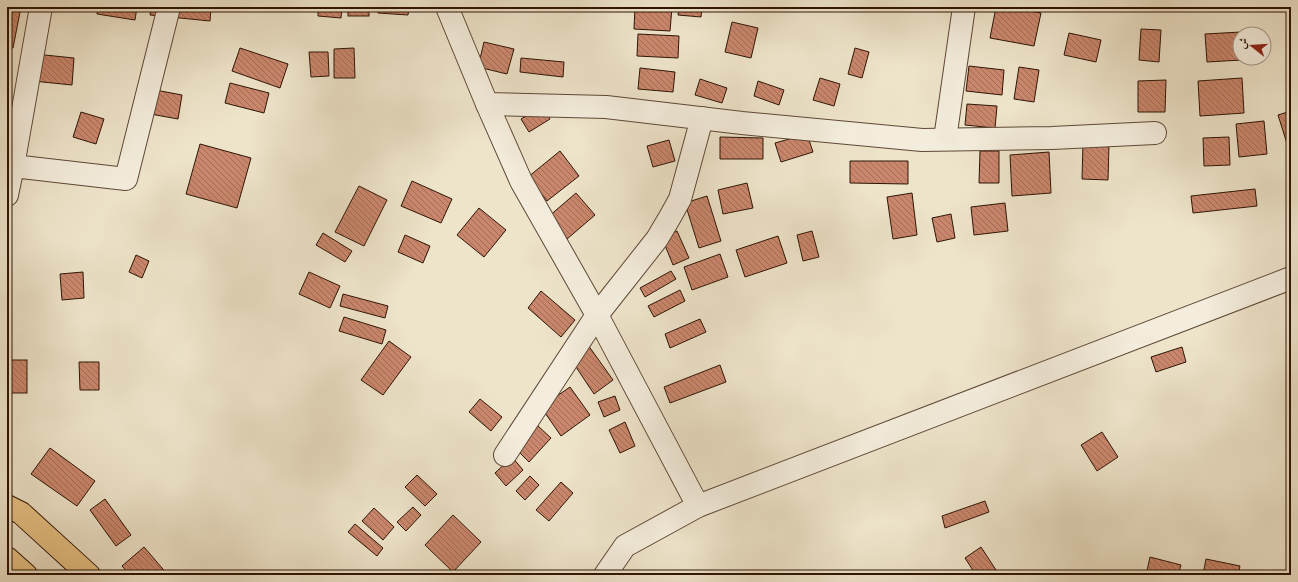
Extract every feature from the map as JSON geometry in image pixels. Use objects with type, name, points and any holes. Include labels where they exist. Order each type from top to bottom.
[{"type":"main road","points":[[7,506],[21,514],[89,575]]},
{"type":"main road","points":[[7,558],[26,575]]},
{"type":"street","points":[[7,195],[10,166],[41,7]]},
{"type":"street","points":[[10,166],[126,179],[169,7]]},
{"type":"street","points":[[447,7],[521,181],[597,315],[698,506]]},
{"type":"street","points":[[945,139],[964,7]]},
{"type":"street","points":[[487,104],[606,107],[742,123],[922,140],[1052,138],[1155,133]]},
{"type":"street","points":[[505,455],[597,315],[657,239],[680,199],[702,118]]},
{"type":"street","points":[[605,575],[625,546],[698,506],[1291,278]]},
{"type":"building","points":[[7,7],[21,7],[13,48],[7,47]]},
{"type":"building","points":[[98,7],[137,7],[135,20],[97,14]]},
{"type":"building","points":[[151,7],[211,7],[210,21],[150,15]]},
{"type":"building","points":[[318,7],[342,7],[341,18],[318,16]]},
{"type":"building","points":[[348,7],[369,7],[369,16],[348,16]]},
{"type":"building","points":[[378,7],[409,7],[408,15],[378,13]]},
{"type":"building","points":[[635,7],[672,7],[670,31],[634,29]]},
{"type":"building","points":[[679,7],[702,7],[701,17],[678,15]]},
{"type":"building","points":[[996,7],[1009,7],[1041,13],[1034,46],[990,38]]},
{"type":"building","points":[[732,22],[758,28],[751,58],[725,52]]},
{"type":"building","points":[[1141,29],[1161,30],[1159,62],[1139,60]]},
{"type":"building","points":[[1232,32],[1232,61],[1207,62],[1205,34]]},
{"type":"building","points":[[1069,33],[1101,40],[1096,62],[1064,55]]},
{"type":"building","points":[[638,34],[679,36],[678,58],[637,56]]},
{"type":"building","points":[[484,42],[514,49],[507,74],[478,67]]},
{"type":"building","points":[[240,48],[288,64],[280,88],[232,71]]},
{"type":"building","points":[[354,48],[355,78],[334,78],[334,49]]},
{"type":"building","points":[[855,48],[869,52],[862,78],[848,74]]},
{"type":"building","points":[[309,52],[328,52],[329,76],[311,77]]},
{"type":"building","points":[[35,54],[74,58],[72,85],[33,81]]},
{"type":"building","points":[[521,58],[564,62],[563,77],[520,72]]},
{"type":"building","points":[[969,66],[1004,70],[1002,95],[966,91]]},
{"type":"building","points":[[1019,67],[1039,70],[1034,102],[1014,99]]},
{"type":"building","points":[[640,68],[675,72],[673,92],[638,89]]},
{"type":"building","points":[[820,78],[840,84],[834,106],[813,100]]},
{"type":"building","points":[[1242,78],[1244,113],[1200,116],[1198,81]]},
{"type":"building","points":[[700,79],[727,88],[722,103],[695,95]]},
{"type":"building","points":[[1166,80],[1165,112],[1138,112],[1138,81]]},
{"type":"building","points":[[758,81],[784,90],[779,105],[754,96]]},
{"type":"building","points":[[230,83],[269,93],[264,113],[225,103]]},
{"type":"building","points":[[150,89],[182,95],[178,119],[145,113]]},
{"type":"building","points":[[967,104],[997,106],[995,128],[965,125]]},
{"type":"building","points":[[543,106],[550,119],[529,132],[521,119]]},
{"type":"building","points":[[1291,111],[1291,149],[1289,150],[1278,115]]},
{"type":"building","points":[[81,112],[104,119],[96,144],[73,137]]},
{"type":"building","points":[[1264,121],[1267,154],[1239,157],[1236,124]]},
{"type":"building","points":[[807,134],[813,152],[781,162],[775,143]]},
{"type":"building","points":[[720,137],[763,138],[763,159],[720,159]]},
{"type":"building","points":[[1229,137],[1230,165],[1204,166],[1203,138]]},
{"type":"building","points":[[669,140],[675,161],[653,167],[647,146]]},
{"type":"building","points":[[1083,143],[1109,144],[1108,180],[1082,179]]},
{"type":"building","points":[[200,144],[251,158],[237,208],[186,194]]},
{"type":"building","points":[[560,151],[579,176],[547,201],[528,177]]},
{"type":"building","points":[[980,151],[999,151],[999,183],[979,183]]},
{"type":"building","points":[[1049,152],[1051,193],[1012,196],[1010,155]]},
{"type":"building","points":[[850,161],[908,161],[908,184],[850,183]]},
{"type":"building","points":[[412,181],[452,199],[441,223],[401,206]]},
{"type":"building","points":[[747,183],[753,208],[723,214],[718,190]]},
{"type":"building","points":[[359,186],[387,200],[364,246],[335,232]]},
{"type":"building","points":[[1255,189],[1257,206],[1193,213],[1191,196]]},
{"type":"building","points":[[576,193],[595,215],[567,239],[548,217]]},
{"type":"building","points":[[912,193],[917,235],[893,239],[887,197]]},
{"type":"building","points":[[707,196],[721,241],[699,248],[685,203]]},
{"type":"building","points":[[1005,203],[1008,231],[974,235],[971,207]]},
{"type":"building","points":[[479,208],[506,230],[484,257],[457,235]]},
{"type":"building","points":[[951,214],[955,238],[937,242],[932,218]]},
{"type":"building","points":[[677,231],[689,258],[673,265],[662,238]]},
{"type":"building","points":[[812,231],[819,257],[803,261],[797,235]]},
{"type":"building","points":[[323,233],[352,251],[345,262],[316,245]]},
{"type":"building","points":[[405,235],[430,246],[423,263],[398,252]]},
{"type":"building","points":[[778,236],[787,263],[745,277],[736,250]]},
{"type":"building","points":[[720,254],[728,277],[692,290],[684,267]]},
{"type":"building","points":[[136,255],[149,261],[142,278],[129,272]]},
{"type":"building","points":[[671,271],[676,279],[645,297],[640,288]]},
{"type":"building","points":[[83,272],[84,298],[62,300],[60,274]]},
{"type":"building","points":[[309,272],[340,286],[330,308],[299,294]]},
{"type":"building","points":[[680,290],[685,301],[654,317],[648,306]]},
{"type":"building","points":[[541,291],[575,320],[561,337],[528,308]]},
{"type":"building","points":[[343,294],[388,306],[385,318],[340,306]]},
{"type":"building","points":[[344,317],[386,330],[382,344],[339,331]]},
{"type":"building","points":[[700,319],[706,332],[670,348],[665,334]]},
{"type":"building","points":[[389,341],[411,357],[383,395],[361,380]]},
{"type":"building","points":[[588,345],[613,380],[594,394],[572,361]]},
{"type":"building","points":[[1182,347],[1186,362],[1156,372],[1151,357]]},
{"type":"building","points":[[7,360],[27,360],[27,393],[7,393]]},
{"type":"building","points":[[79,362],[99,362],[99,390],[80,390]]},
{"type":"building","points":[[720,365],[726,382],[670,403],[664,387]]},
{"type":"building","points":[[570,387],[590,415],[561,436],[541,407]]},
{"type":"building","points":[[615,396],[620,410],[604,417],[598,402]]},
{"type":"building","points":[[480,399],[502,417],[491,431],[469,412]]},
{"type":"building","points":[[625,422],[635,446],[620,453],[609,430]]},
{"type":"building","points":[[538,426],[551,438],[529,462],[516,449]]},
{"type":"building","points":[[1102,432],[1118,457],[1097,471],[1081,445]]},
{"type":"building","points":[[50,448],[95,481],[77,506],[31,474]]},
{"type":"building","points":[[512,457],[523,470],[506,486],[495,473]]},
{"type":"building","points":[[417,475],[437,494],[425,506],[405,487]]},
{"type":"building","points":[[530,476],[539,485],[525,500],[516,491]]},
{"type":"building","points":[[561,482],[573,493],[549,521],[536,510]]},
{"type":"building","points":[[105,499],[131,535],[116,546],[90,510]]},
{"type":"building","points":[[985,501],[989,512],[945,528],[942,516]]},
{"type":"building","points":[[413,507],[421,515],[406,531],[397,522]]},
{"type":"building","points":[[374,508],[394,527],[383,540],[362,521]]},
{"type":"building","points":[[453,515],[481,542],[453,572],[425,545]]},
{"type":"building","points":[[355,524],[383,548],[377,556],[348,532]]},
{"type":"building","points":[[144,547],[168,575],[130,575],[122,566]]},
{"type":"building","points":[[981,547],[996,570],[989,575],[976,575],[965,558]]},
{"type":"building","points":[[1150,557],[1181,565],[1178,575],[1146,575]]},
{"type":"building","points":[[1206,559],[1240,566],[1238,575],[1203,575]]}]
